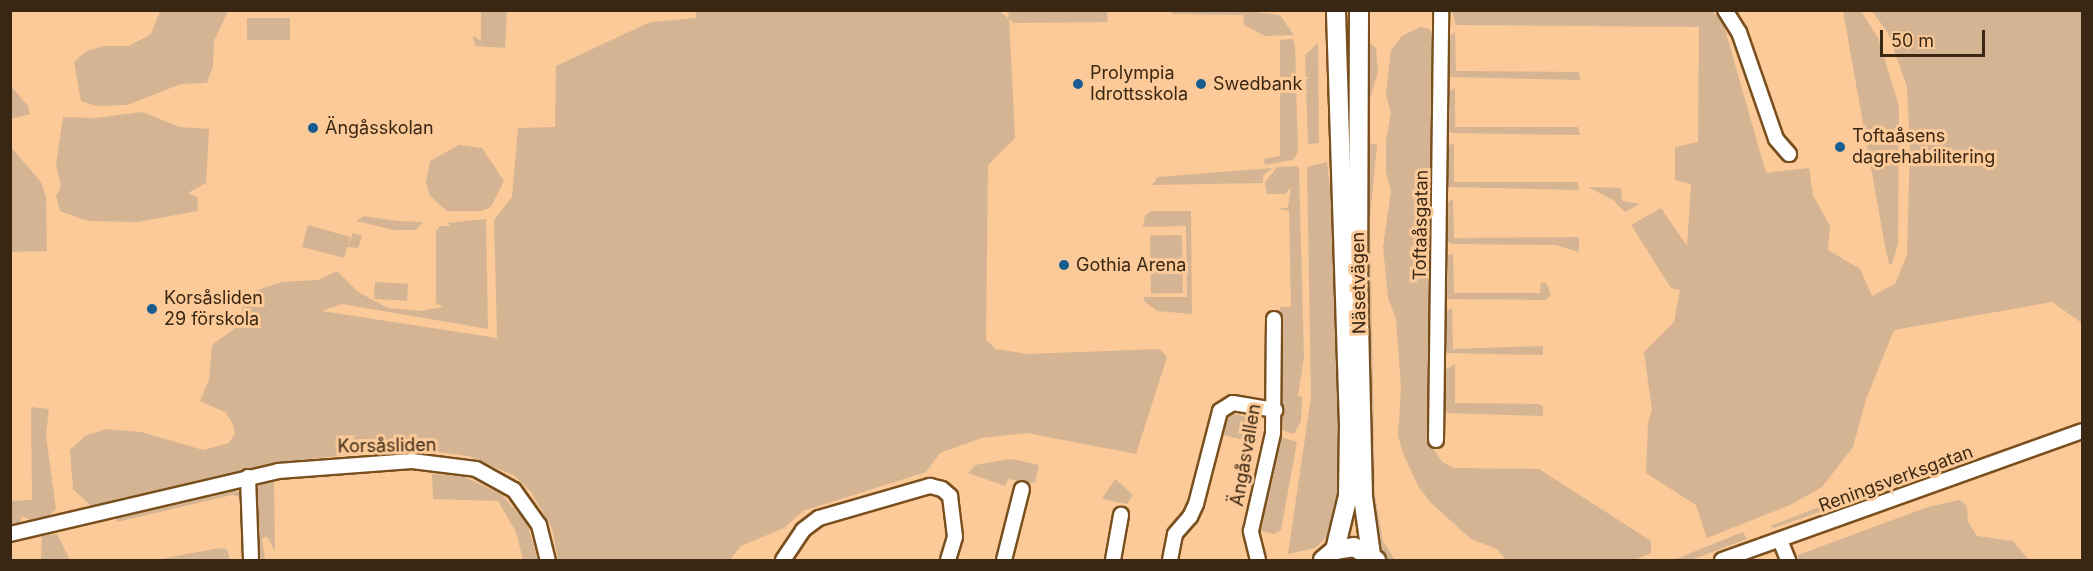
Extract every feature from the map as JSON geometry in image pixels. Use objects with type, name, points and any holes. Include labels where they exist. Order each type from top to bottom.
[{"type":"street","name":"Näsetvägen","points":[[1329,555],[1348,496],[1350,426],[1336,10]]},
{"type":"street","name":"Näsetvägen","points":[[1359,10],[1358,277],[1363,497],[1373,558]]},
{"type":"street","name":"Toftaåsgatan","points":[[1436,440],[1441,10]]},
{"type":"street","points":[[1725,10],[1739,32],[1776,139],[1790,154]]},
{"type":"street","name":"Ängåsvallen","points":[[1258,561],[1251,531],[1275,410],[1274,319]]},
{"type":"street","points":[[1170,561],[1175,534],[1190,517],[1196,504],[1220,411],[1233,403],[1275,410]]},
{"type":"street","name":"Reningsverksgatan","points":[[1722,561],[2082,431]]},
{"type":"street","name":"Korsåsliden","points":[[10,534],[248,477],[383,461],[446,463],[476,469],[514,490],[539,525],[548,561]]},
{"type":"street","points":[[248,477],[250,561]]},
{"type":"street","points":[[783,561],[803,530],[819,518],[930,486],[942,489],[950,496],[955,537],[948,561]]},
{"type":"street","points":[[1004,561],[1022,489]]},
{"type":"street","points":[[1113,561],[1121,515]]},
{"type":"street","points":[[1780,540],[1788,561]]},
{"type":"street","points":[[1329,555],[1354,547],[1373,558]]},
{"type":"shaded area","points":[[696,10],[998,10],[1008,18],[1009,11],[1107,11],[1108,22],[1014,23],[1009,19],[1015,138],[988,165],[986,340],[996,349],[1027,354],[1160,349],[1167,357],[1136,454],[1027,433],[982,438],[940,453],[926,472],[803,511],[784,528],[741,546],[730,560],[558,560],[552,528],[531,492],[515,476],[468,456],[438,452],[400,449],[292,461],[91,506],[73,489],[70,450],[85,436],[106,429],[141,432],[203,450],[229,443],[235,433],[232,422],[225,412],[200,401],[209,380],[212,345],[235,328],[242,316],[242,302],[255,291],[281,282],[318,280],[337,271],[358,292],[388,308],[420,311],[443,307],[436,303],[436,231],[440,226],[451,226],[447,223],[486,219],[488,329],[342,304],[322,311],[497,338],[494,220],[512,197],[518,128],[555,127],[556,66],[650,22],[696,18]]},
{"type":"shaded area","points":[[1240,10],[1280,15],[1294,35],[1265,36],[1244,25],[1243,15],[1172,14],[1172,11]]},
{"type":"shaded area","points":[[160,11],[228,11],[214,41],[213,66],[207,83],[181,84],[127,105],[96,106],[81,101],[74,62],[85,52],[103,46],[129,46],[151,34]]},
{"type":"shaded area","points":[[481,11],[507,11],[505,48],[475,46],[473,36],[481,41]]},
{"type":"shaded area","points":[[1452,11],[1713,12],[1723,22],[1766,173],[1809,168],[1813,195],[1830,226],[1828,250],[1860,269],[1872,296],[1895,284],[1907,255],[1910,144],[1907,87],[1888,33],[1872,11],[2082,11],[2082,323],[2052,302],[1894,330],[1866,399],[1853,447],[1822,487],[1790,505],[1707,538],[1696,505],[1646,473],[1648,423],[1652,410],[1644,352],[1674,322],[1680,290],[1671,288],[1631,225],[1661,208],[1687,246],[1691,184],[1675,180],[1675,147],[1698,142],[1699,27],[1456,25]]},
{"type":"shaded area","points":[[1843,11],[1861,11],[1878,38],[1899,106],[1898,244],[1892,264],[1889,264],[1885,246]]},
{"type":"shaded area","points":[[247,18],[290,18],[290,40],[247,40]]},
{"type":"shaded area","points":[[1420,27],[1430,29],[1433,36],[1429,442],[1442,462],[1454,468],[1539,469],[1651,541],[1651,553],[1634,560],[1506,560],[1497,549],[1471,539],[1431,503],[1418,486],[1403,453],[1398,436],[1401,388],[1396,319],[1388,298],[1383,247],[1391,191],[1386,172],[1386,141],[1391,113],[1386,95],[1391,50],[1402,36]]},
{"type":"shaded area","points":[[1455,32],[1456,71],[1578,72],[1581,80],[1451,77],[1446,73],[1447,38]]},
{"type":"shaded area","points":[[1292,39],[1295,44],[1298,152],[1293,160],[1265,165],[1264,159],[1280,156],[1280,40]]},
{"type":"shaded area","points":[[1367,41],[1376,48],[1378,72],[1370,99]]},
{"type":"shaded area","points":[[1318,43],[1319,143],[1308,144],[1305,55]]},
{"type":"shaded area","points":[[11,86],[28,106],[30,114],[11,119]]},
{"type":"shaded area","points":[[1455,88],[1455,127],[1578,127],[1580,135],[1451,133],[1445,128],[1445,94]]},
{"type":"shaded area","points":[[142,112],[180,127],[209,129],[206,183],[188,193],[197,197],[198,211],[138,222],[88,221],[60,211],[56,196],[61,186],[56,165],[63,117],[95,118]]},
{"type":"shaded area","points":[[1370,143],[1377,145],[1370,219],[1375,496],[1383,541],[1395,560],[1384,560],[1378,552],[1369,505],[1366,189]]},
{"type":"shaded area","points":[[1454,143],[1454,182],[1578,182],[1579,190],[1448,187],[1446,147]]},
{"type":"shaded area","points":[[459,145],[482,148],[504,181],[491,207],[482,211],[447,211],[430,196],[426,183],[430,161]]},
{"type":"shaded area","points":[[10,146],[41,182],[46,197],[47,251],[11,252]]},
{"type":"shaded area","points":[[1327,162],[1334,222],[1341,486],[1331,533],[1315,548],[1288,554],[1311,397],[1307,167]]},
{"type":"shaded area","points":[[1297,166],[1299,169],[1304,357],[1298,396],[1302,397],[1301,421],[1294,434],[1281,430],[1280,307],[1291,307],[1289,211],[1277,208],[1288,208],[1291,187],[1285,194],[1267,194],[1265,182],[1277,167]]},
{"type":"shaded area","points":[[1273,168],[1263,175],[1263,183],[1152,185],[1158,177]]},
{"type":"shaded area","points":[[1588,187],[1621,188],[1622,201],[1640,204],[1625,212],[1613,200]]},
{"type":"shaded area","points":[[1453,199],[1454,238],[1579,237],[1579,252],[1556,245],[1451,244],[1445,240],[1445,204]]},
{"type":"shaded area","points":[[1151,211],[1191,211],[1192,314],[1157,311],[1145,302],[1143,297],[1187,297],[1186,226],[1143,227],[1145,215]]},
{"type":"shaded area","points":[[364,216],[423,222],[416,230],[394,230],[356,221]]},
{"type":"shaded area","points":[[308,225],[350,237],[348,246],[353,233],[362,236],[358,248],[347,247],[344,258],[302,247]]},
{"type":"shaded area","points":[[1182,235],[1183,293],[1151,294],[1150,236]]},
{"type":"shaded area","points":[[1453,253],[1454,293],[1540,293],[1541,283],[1546,283],[1551,295],[1546,300],[1447,299],[1444,295],[1445,257]]},
{"type":"shaded area","points":[[375,282],[408,284],[407,301],[374,299]]},
{"type":"shaded area","points":[[1452,308],[1453,349],[1543,346],[1543,355],[1447,353],[1443,348],[1444,313]]},
{"type":"shaded area","points":[[1455,364],[1455,403],[1537,404],[1543,406],[1543,416],[1448,413],[1442,408],[1443,371]]},
{"type":"shaded area","points":[[31,407],[49,409],[46,436],[56,509],[44,520],[32,521],[22,516],[19,526],[11,529],[11,501],[32,500]]},
{"type":"shaded area","points":[[1226,412],[1258,420],[1258,443],[1218,434]]},
{"type":"shaded area","points":[[1280,437],[1297,442],[1281,530],[1274,534],[1261,531],[1259,522]]},
{"type":"shaded area","points":[[1011,459],[1039,465],[1035,483],[1008,479],[1005,486],[968,473],[975,465]]},
{"type":"shaded area","points":[[432,474],[463,476],[501,494],[527,523],[538,560],[523,560],[516,532],[498,501],[433,499]]},
{"type":"shaded area","points":[[1115,479],[1133,495],[1127,504],[1102,499]]},
{"type":"shaded area","points":[[274,482],[275,551],[267,537],[262,538],[265,560],[256,560],[256,493],[260,484]]},
{"type":"shaded area","points":[[1876,485],[1888,488],[1774,528],[1770,526]]},
{"type":"shaded area","points":[[227,490],[239,492],[242,504],[238,496],[232,495],[117,522],[116,516]]},
{"type":"shaded area","points":[[1960,500],[1967,506],[1968,522],[1977,536],[2013,541],[2029,560],[1798,560],[1798,555],[1928,507]]},
{"type":"shaded area","points":[[1743,532],[1747,539],[1691,560],[1673,560]]},
{"type":"shaded area","points":[[57,534],[70,560],[41,560],[42,536]]},
{"type":"shaded area","points":[[220,548],[227,549],[230,560],[155,560]]},
{"type":"place","name":"Prolympia Idrottsskola","points":[[1078,84]]},
{"type":"place","name":"Swedbank","points":[[1201,84]]},
{"type":"place","name":"Ängåsskolan","points":[[313,128]]},
{"type":"place","name":"Toftaåsens dagrehabilitering","points":[[1840,147]]},
{"type":"place","name":"Gothia Arena","points":[[1064,265]]},
{"type":"place","name":"Korsåsliden 29 förskola","points":[[152,309]]}]
